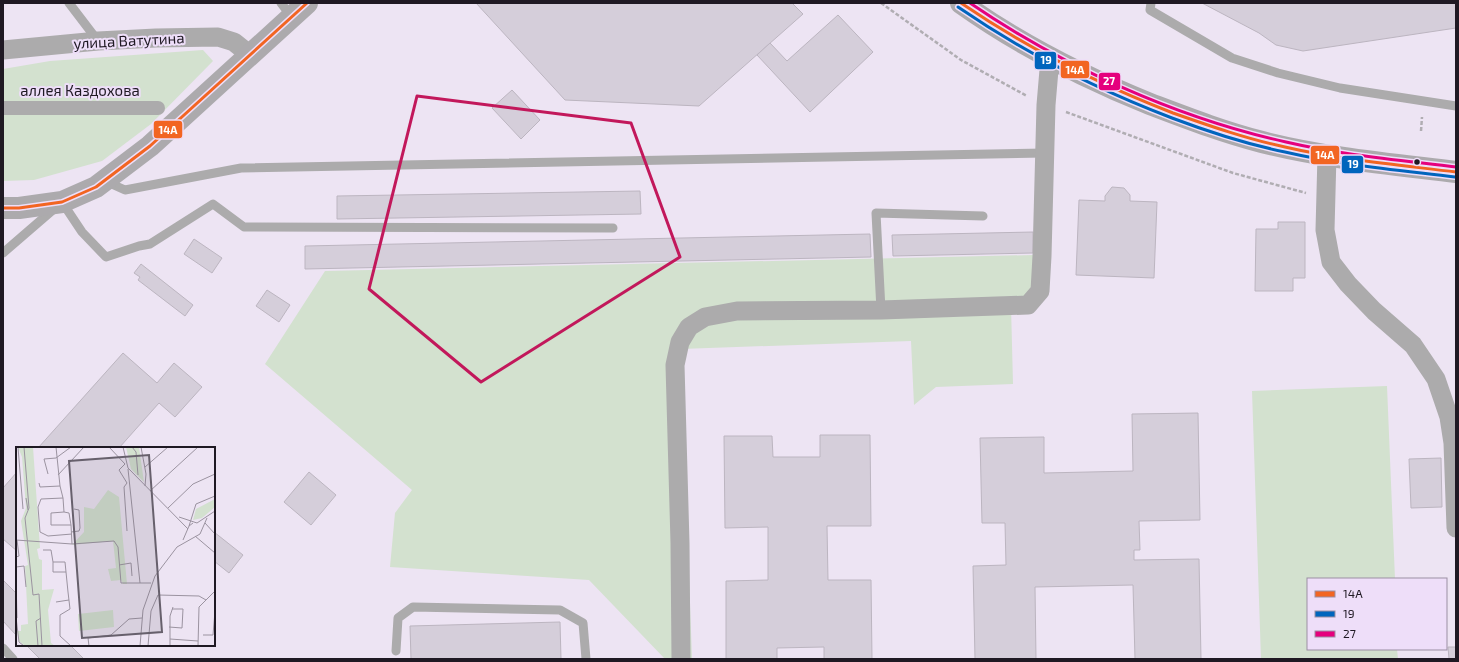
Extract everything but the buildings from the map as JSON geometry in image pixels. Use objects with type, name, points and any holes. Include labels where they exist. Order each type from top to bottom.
[{"type":"main road","points":[[961,3],[995,26],[1050,58],[1099,83],[1202,124],[1262,142],[1327,155],[1456,172]]},
{"type":"main road","points":[[3,208],[19,208],[62,202],[96,187],[105,181],[150,146],[249,54],[293,7]]},
{"type":"street","name":"улица Ватутина","points":[[3,50],[98,41],[218,37],[234,42],[249,54]]},
{"type":"street","points":[[681,659],[676,365],[680,342],[689,327],[705,317],[738,312],[881,310],[1028,305],[1040,291],[1046,105],[1050,58]]},
{"type":"street","name":"аллея Каздохова","points":[[3,108],[158,108]]},
{"type":"street","points":[[1327,155],[1325,230],[1331,262],[1348,284],[1374,311],[1413,345],[1436,379],[1449,417],[1453,443],[1456,528]]},
{"type":"lane","points":[[69,3],[98,41]]},
{"type":"lane","points":[[1151,3],[1150,10],[1232,58],[1278,73],[1340,88],[1456,106]]},
{"type":"lane","points":[[105,181],[125,190],[241,168],[1045,153]]},
{"type":"lane","points":[[3,253],[62,202],[82,232],[106,258],[139,246],[150,244],[213,204],[244,227],[613,228]]},
{"type":"lane","points":[[881,310],[876,214],[983,216]]},
{"type":"lane","points":[[396,652],[398,618],[413,607],[560,610],[584,623],[586,659]]},
{"type":"lane","points":[[3,648],[13,659]]},
{"type":"path","points":[[881,3],[961,60],[1046,105],[1233,174],[1326,198]]},
{"type":"path","points":[[1421,131],[1422,118]]},
{"type":"highlighted area","points":[[417,96],[631,123],[680,257],[481,382],[369,289]]},
{"type":"green space","points":[[203,50],[213,61],[151,124],[102,161],[34,180],[3,181],[3,69],[50,61]]},
{"type":"green space","points":[[1034,255],[1040,291],[1011,306],[1013,384],[936,387],[914,405],[911,341],[681,349],[692,659],[665,659],[589,580],[390,567],[395,513],[412,490],[265,364],[325,271]]},
{"type":"green space","points":[[1387,386],[1395,578],[1307,578],[1307,650],[1397,650],[1398,659],[1261,659],[1252,391]]},
{"type":"transit line","name":"14А","points":[[3,208],[19,208],[62,202],[96,187],[150,146],[307,3]]},
{"type":"transit line","name":"14А","points":[[961,3],[1011,35],[1064,64],[1145,102],[1201,123],[1271,144],[1306,152],[1370,162],[1456,172]]},
{"type":"transit line","name":"27","points":[[970,3],[1043,48],[1082,68],[1162,104],[1204,119],[1245,132],[1307,147],[1371,157],[1456,167]]},
{"type":"transit line","name":"19","points":[[958,7],[1009,40],[1062,69],[1144,107],[1200,128],[1256,145],[1306,157],[1370,167],[1455,177]]}]
